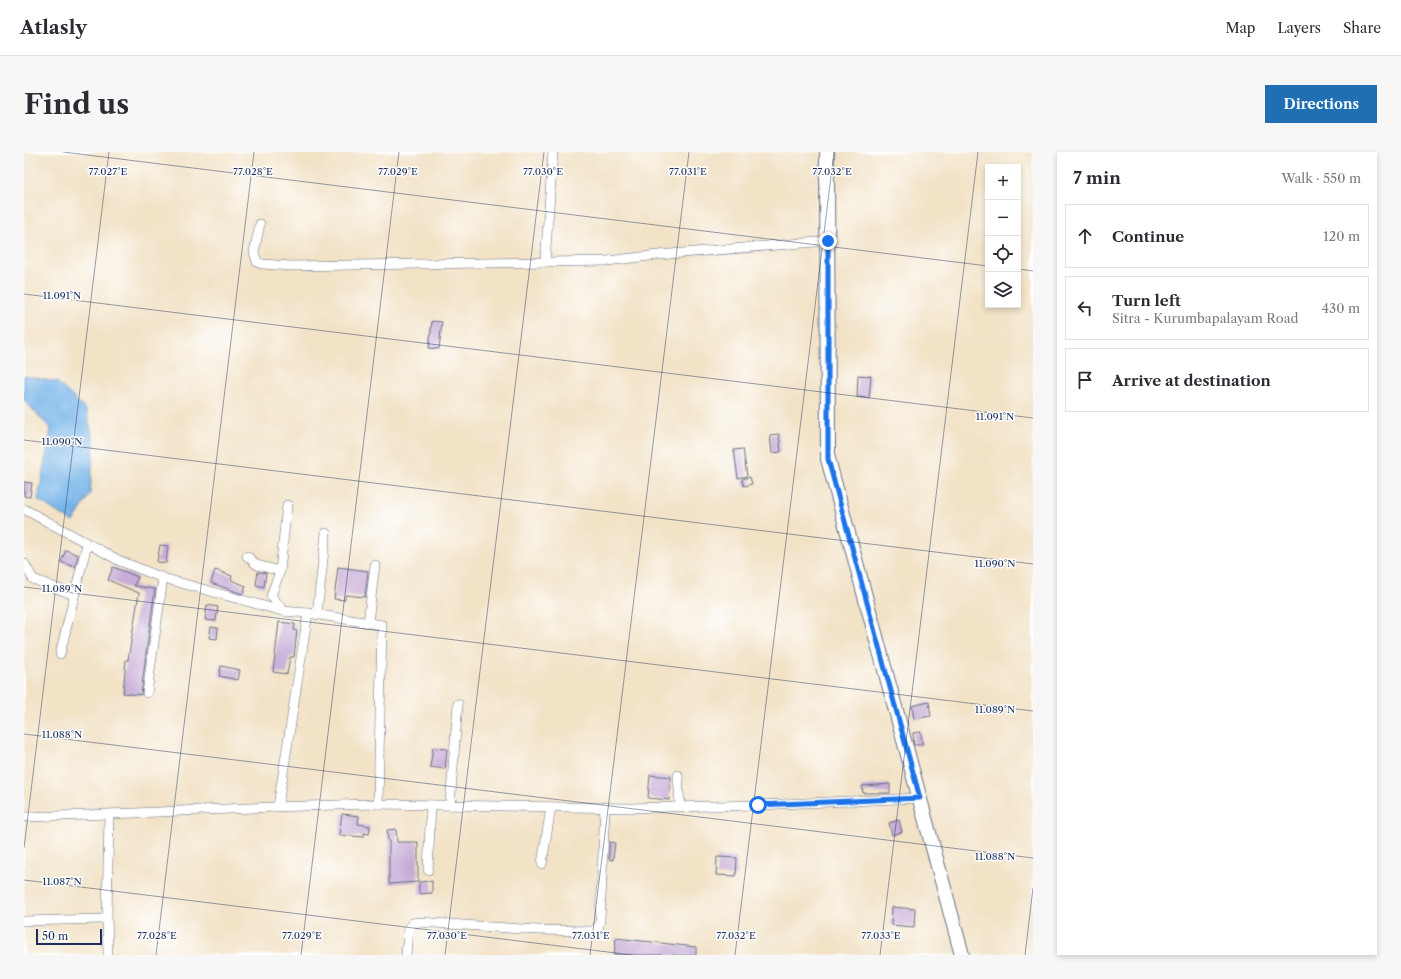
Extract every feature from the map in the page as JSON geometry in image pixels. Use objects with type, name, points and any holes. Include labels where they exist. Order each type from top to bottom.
[{"type":"main road","points":[[827,152],[828,459],[962,955]]},
{"type":"street","points":[[545,262],[553,152]]},
{"type":"street","points":[[260,224],[254,252],[257,262],[262,264],[291,266],[607,261],[658,255],[828,241]]},
{"type":"street","points":[[284,611],[271,596],[280,572],[287,505]]},
{"type":"street","points":[[24,509],[120,562],[163,578],[284,611],[382,625],[378,804]]},
{"type":"street","points":[[278,806],[326,533]]},
{"type":"street","points":[[60,654],[87,544]]},
{"type":"street","points":[[247,556],[257,565],[280,572]]},
{"type":"street","points":[[24,563],[33,579],[74,595]]},
{"type":"street","points":[[368,622],[375,565]]},
{"type":"street","points":[[147,693],[163,578]]},
{"type":"street","points":[[450,805],[458,704]]},
{"type":"street","points":[[678,775],[680,807]]},
{"type":"street","points":[[24,816],[109,815],[278,806],[378,804],[680,807],[920,798]]},
{"type":"street","points":[[428,870],[431,805]]},
{"type":"street","points":[[542,864],[551,806]]},
{"type":"street","points":[[406,955],[408,930],[412,923],[419,922],[538,930],[594,931],[599,926],[600,920],[605,807]]},
{"type":"street","points":[[108,955],[107,916],[109,815]]},
{"type":"street","points":[[24,921],[102,919],[107,916]]},
{"type":"water","points":[[24,376],[57,382],[86,410],[94,443],[90,494],[73,522],[38,500],[51,429],[24,400]]},
{"type":"building","points":[[432,321],[442,322],[439,349],[429,348]]},
{"type":"building","points":[[858,375],[871,376],[869,398],[857,397]]},
{"type":"building","points":[[779,434],[781,452],[772,453],[770,435]]},
{"type":"building","points":[[743,449],[747,476],[738,478],[734,450]]},
{"type":"building","points":[[750,477],[752,484],[744,486],[742,479]]},
{"type":"building","points":[[24,482],[32,483],[30,497],[24,496]]},
{"type":"building","points":[[160,545],[168,546],[166,563],[157,562]]},
{"type":"building","points":[[66,550],[78,555],[75,567],[61,562]]},
{"type":"building","points":[[113,567],[138,577],[134,586],[155,589],[141,695],[123,693],[126,660],[128,660],[139,593],[108,580]]},
{"type":"building","points":[[338,567],[368,571],[365,597],[345,595],[345,600],[334,599]]},
{"type":"building","points":[[215,570],[232,576],[231,580],[246,586],[243,594],[211,583]]},
{"type":"building","points":[[258,572],[266,573],[264,587],[256,585]]},
{"type":"building","points":[[207,605],[218,607],[216,621],[205,620]]},
{"type":"building","points":[[279,622],[295,624],[294,630],[297,631],[294,657],[290,657],[287,674],[273,672]]},
{"type":"building","points":[[211,627],[218,628],[217,639],[209,638]]},
{"type":"building","points":[[221,666],[240,670],[238,680],[219,676]]},
{"type":"building","points":[[929,702],[931,716],[914,719],[912,706]]},
{"type":"building","points":[[921,732],[922,745],[914,745],[913,733]]},
{"type":"building","points":[[433,748],[447,749],[445,769],[430,767]]},
{"type":"building","points":[[650,775],[671,777],[669,800],[648,798]]},
{"type":"building","points":[[890,784],[890,793],[863,793],[862,786]]},
{"type":"building","points":[[342,814],[359,816],[358,824],[370,826],[369,834],[364,833],[364,837],[339,835]]},
{"type":"building","points":[[899,820],[902,832],[892,835],[889,823]]},
{"type":"building","points":[[396,829],[397,842],[418,842],[418,882],[389,884],[389,841],[387,830]]},
{"type":"building","points":[[609,842],[615,843],[613,860],[609,859]]},
{"type":"building","points":[[717,857],[737,858],[736,876],[716,875]]},
{"type":"building","points":[[432,881],[432,893],[419,894],[419,882]]},
{"type":"building","points":[[892,907],[915,909],[914,927],[891,925]]},
{"type":"building","points":[[616,938],[696,947],[696,955],[614,955]]},
{"type":"route","points":[[758,805],[920,798],[828,459],[828,241]]}]
